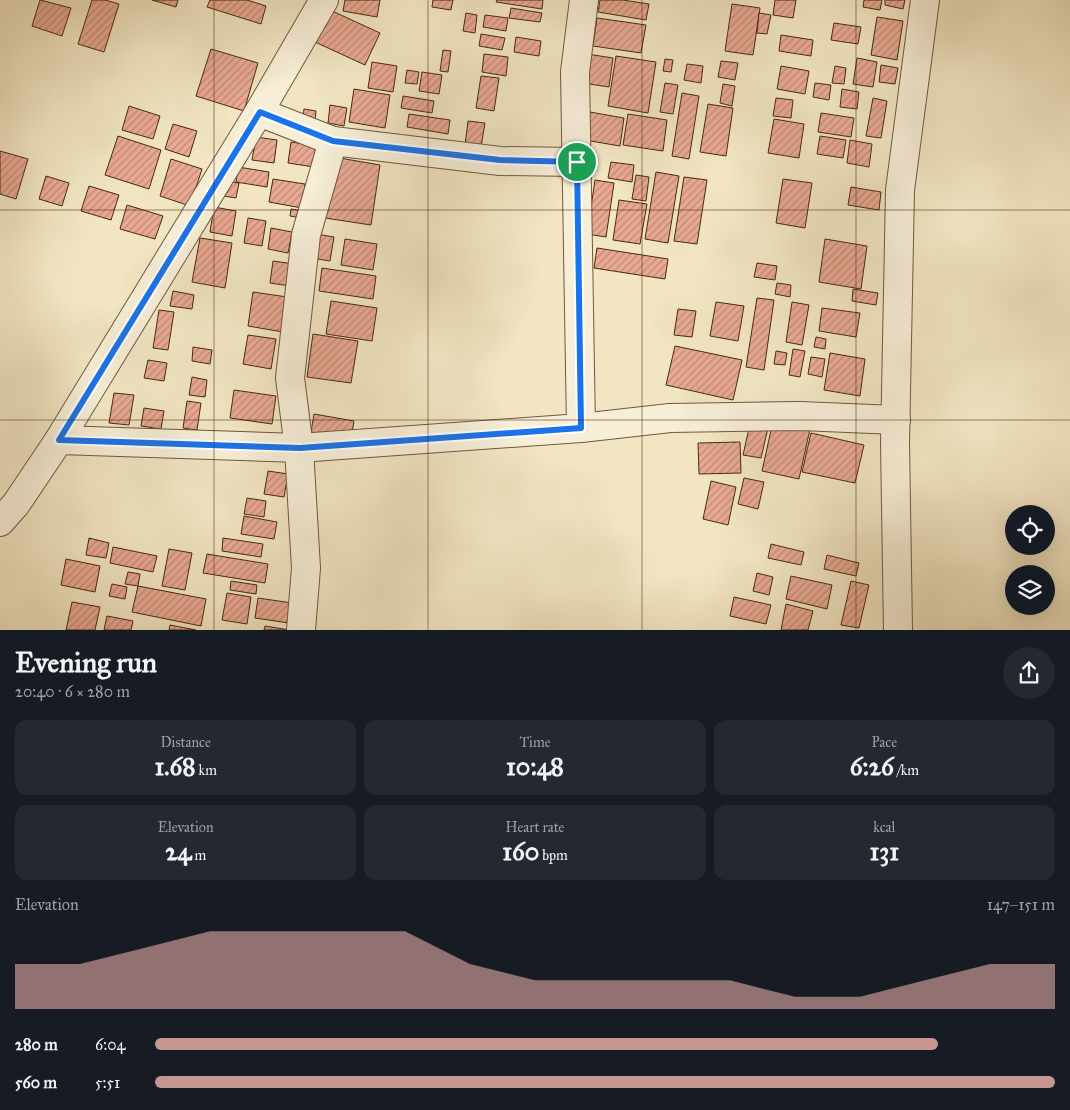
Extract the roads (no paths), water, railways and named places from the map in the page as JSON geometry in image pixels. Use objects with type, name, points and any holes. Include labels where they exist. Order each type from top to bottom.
[{"type":"street","points":[[0,522],[16,504],[59,440],[260,112],[324,0]]},
{"type":"street","points":[[581,428],[575,72],[584,0]]},
{"type":"street","points":[[898,630],[896,420],[900,190],[925,0]]},
{"type":"street","points":[[260,112],[333,141],[500,160],[577,162]]},
{"type":"street","points":[[301,630],[306,568],[300,448],[290,378],[306,235],[333,141]]},
{"type":"street","points":[[59,440],[300,448],[581,428],[670,418],[800,416],[896,420]]}]
